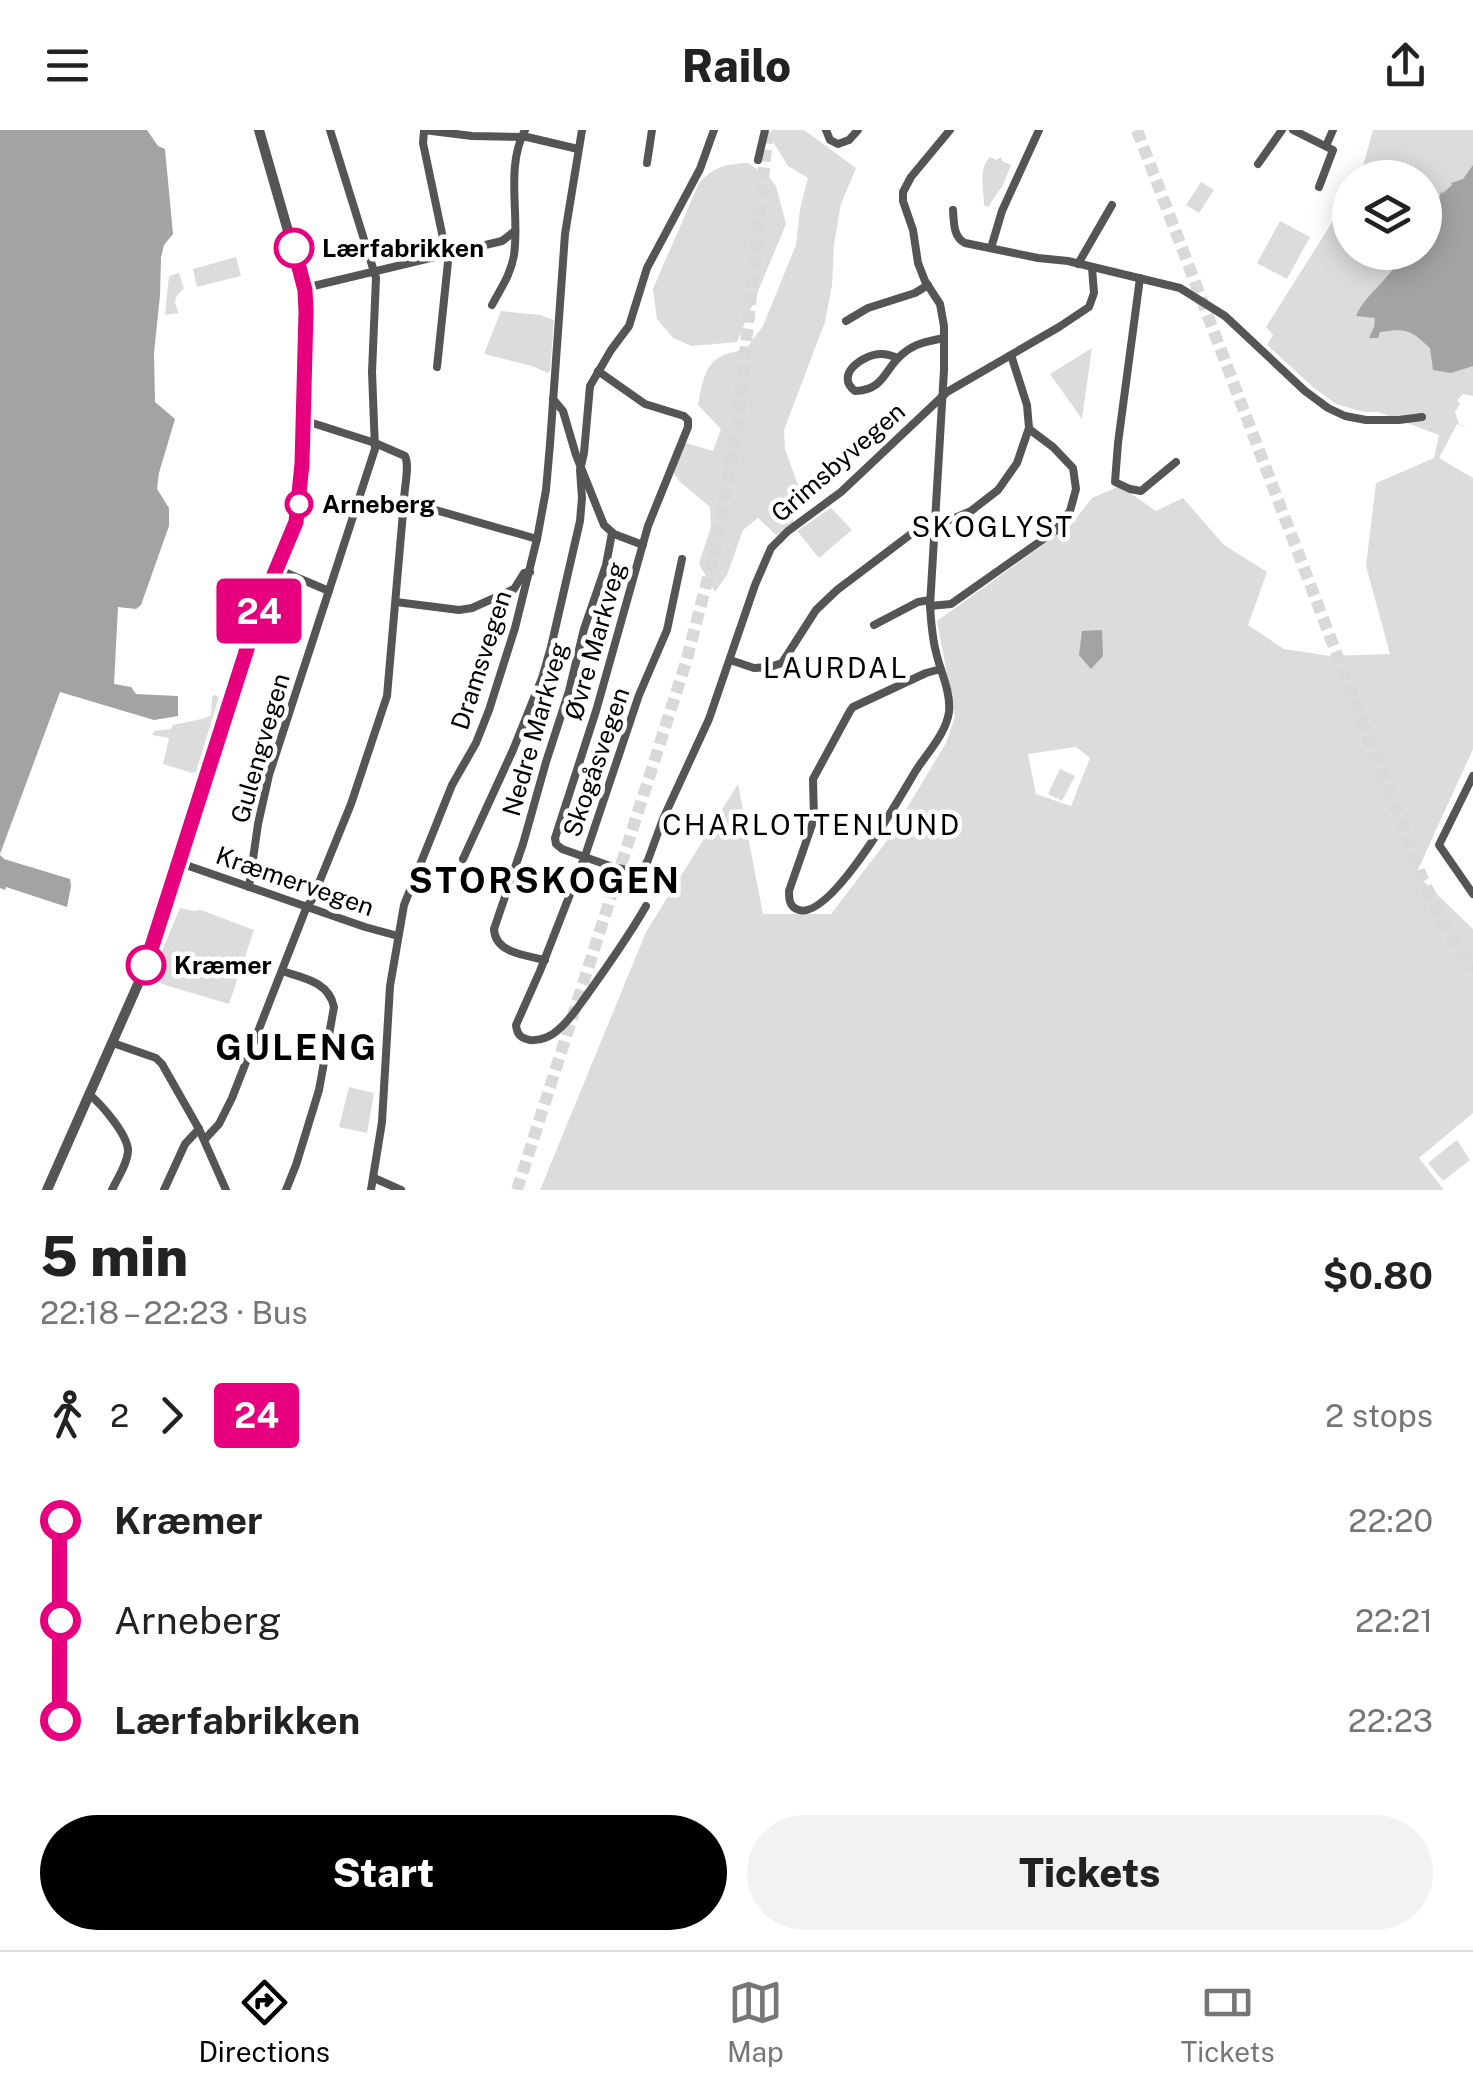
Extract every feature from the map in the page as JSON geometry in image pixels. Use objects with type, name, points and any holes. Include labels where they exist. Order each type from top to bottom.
[{"type":"street","points":[[48,1190],[146,966],[260,608],[296,522],[300,503],[305,288],[259,130]]},
{"type":"street","name":"Gulengvegen","points":[[250,887],[269,775],[372,462],[376,286],[330,130]]},
{"type":"street","points":[[437,367],[447,254],[423,144],[424,130],[472,136],[523,133],[578,149]]},
{"type":"street","name":"Dramsvegen","points":[[371,1190],[382,1122],[390,986],[404,906],[452,785],[476,744],[489,710],[516,628],[538,539],[546,490],[565,234],[582,130]]},
{"type":"street","points":[[647,163],[652,130]]},
{"type":"street","points":[[463,858],[514,750],[546,664],[580,520],[589,392],[598,371],[629,326],[647,268],[700,169],[714,130]]},
{"type":"street","points":[[758,160],[764,130]]},
{"type":"street","points":[[826,132],[833,142],[842,144],[858,130]]},
{"type":"street","points":[[941,669],[852,708],[813,779],[816,808],[789,891],[790,902],[799,910],[820,904],[848,875],[945,726],[949,703],[941,669],[932,635],[930,603],[944,338],[940,304],[918,263],[903,192],[910,177],[950,130]]},
{"type":"street","points":[[991,248],[1002,211],[1039,130]]},
{"type":"street","points":[[1258,164],[1282,130]]},
{"type":"street","points":[[1293,130],[1333,150],[1319,186]]},
{"type":"street","points":[[1326,146],[1333,130]]},
{"type":"street","points":[[492,305],[509,276],[514,253],[514,163],[523,133]]},
{"type":"street","points":[[1078,264],[1112,205]]},
{"type":"street","points":[[953,210],[960,240],[1180,288],[1225,316],[1305,392],[1345,416],[1366,420],[1422,417]]},
{"type":"street","points":[[305,288],[502,240],[515,231]]},
{"type":"street","name":"Grimsbyvegen","points":[[585,856],[631,872],[645,866],[710,718],[771,548],[841,492],[942,397],[1088,308],[1094,293],[1092,268]]},
{"type":"street","points":[[1140,278],[1115,482],[1140,491],[1176,462]]},
{"type":"street","points":[[846,321],[868,308],[928,285]]},
{"type":"street","points":[[898,358],[878,354],[865,358],[850,371],[849,387],[858,391],[874,387],[898,358],[915,346],[944,338]]},
{"type":"street","points":[[730,660],[762,668],[782,663],[816,610],[837,590],[919,528],[971,512],[992,496],[1012,472],[1029,429],[1027,406],[1011,355]]},
{"type":"street","name":"Øvre Markveg","points":[[585,856],[562,848],[555,838],[596,712],[642,545],[688,429],[688,420],[681,414],[640,401],[598,371]]},
{"type":"street","points":[[553,398],[560,405],[604,525],[612,533],[642,545]]},
{"type":"street","points":[[204,1140],[228,1108],[322,877],[386,704],[390,679],[407,457],[304,420]]},
{"type":"street","points":[[874,626],[909,606],[951,604],[1055,531],[1070,511],[1076,482],[1072,467],[1029,429]]},
{"type":"street","points":[[404,501],[538,539]]},
{"type":"street","name":"Nedre Markveg","points":[[545,960],[500,945],[494,938],[494,929],[569,691],[612,533]]},
{"type":"street","name":"Skogåsvegen","points":[[646,906],[562,1026],[548,1036],[524,1038],[516,1024],[585,856],[639,695],[666,630],[682,558]]},
{"type":"street","points":[[277,569],[329,592]]},
{"type":"street","points":[[396,602],[459,610],[472,608],[514,589],[524,573],[530,572]]},
{"type":"street","points":[[1473,776],[1439,845],[1473,894]]},
{"type":"street","name":"Kræmervegen","points":[[180,863],[398,936]]},
{"type":"street","points":[[282,971],[323,987],[332,996],[334,1007],[319,1090],[286,1190]]},
{"type":"street","points":[[113,1043],[156,1058],[162,1064],[200,1129],[226,1190]]},
{"type":"street","points":[[90,1094],[104,1108],[128,1149],[112,1190]]},
{"type":"street","points":[[164,1190],[185,1144],[200,1129]]},
{"type":"street","points":[[374,1178],[400,1190]]},
{"type":"shaded area","points":[[0,130],[147,130],[158,146],[165,149],[173,234],[161,257],[154,353],[155,402],[175,419],[157,489],[169,508],[169,526],[141,605],[136,609],[118,607],[114,684],[131,687],[136,694],[178,696],[178,716],[154,720],[60,692],[0,854]]},
{"type":"shaded area","points":[[772,130],[804,130],[856,168],[841,204],[825,322],[784,430],[785,449],[799,488],[792,528],[776,535],[758,518],[743,530],[727,575],[715,592],[699,564],[711,526],[710,507],[673,471],[682,442],[713,451],[721,429],[698,405],[705,374],[715,360],[745,350],[763,326],[796,245],[808,178],[788,166],[770,137]]},
{"type":"shaded area","points":[[1373,130],[1473,130],[1473,396],[1463,394],[1457,400],[1460,404],[1455,412],[1459,424],[1473,430],[1457,424],[1439,458],[1473,478],[1473,749],[1416,874],[1473,929],[1473,1113],[1419,1158],[1444,1190],[540,1190],[646,932],[738,784],[763,914],[831,914],[889,838],[946,743],[955,717],[937,621],[1071,525],[1092,498],[1120,486],[1156,511],[1183,498],[1224,545],[1267,572],[1248,625],[1284,649],[1331,656],[1390,654],[1366,566],[1376,483],[1434,458],[1439,435],[1378,412],[1336,404],[1267,345],[1273,335],[1266,327],[1332,222],[1332,270],[1442,270],[1442,160],[1365,160]],"holes":[[[1076,747],[1090,758],[1071,806],[1036,794],[1028,754]]]},
{"type":"shaded area","points":[[990,157],[1001,157],[1011,165],[988,207],[984,205],[982,180]]},
{"type":"shaded area","points":[[748,163],[776,186],[786,224],[737,342],[692,346],[673,338],[657,319],[653,289],[699,183],[721,167]]},
{"type":"shaded area","points":[[1473,165],[1473,366],[1451,373],[1433,370],[1430,348],[1413,334],[1389,331],[1369,338],[1375,318],[1356,316],[1392,270],[1442,270],[1442,192],[1451,183],[1463,179]]},
{"type":"shaded area","points":[[1201,182],[1214,190],[1199,213],[1186,205]]},
{"type":"shaded area","points":[[1280,221],[1310,237],[1287,279],[1257,263]]},
{"type":"shaded area","points":[[236,257],[241,276],[197,287],[193,269]]},
{"type":"shaded area","points":[[179,273],[184,289],[176,300],[179,313],[165,315],[169,276]]},
{"type":"shaded area","points":[[501,311],[554,320],[548,373],[484,354]]},
{"type":"shaded area","points":[[1092,348],[1082,419],[1050,374]]},
{"type":"shaded area","points":[[831,508],[852,530],[819,558],[797,531]]},
{"type":"shaded area","points":[[1102,630],[1103,656],[1091,669],[1079,655],[1082,631]]},
{"type":"shaded area","points":[[215,695],[219,697],[196,772],[163,764],[169,738],[152,735],[154,731],[206,718],[211,715]]},
{"type":"shaded area","points":[[1060,769],[1075,776],[1062,801],[1048,794]]},
{"type":"shaded area","points":[[0,855],[70,879],[67,907],[0,888]]},
{"type":"shaded area","points":[[180,908],[201,910],[254,930],[229,1004],[151,977]]},
{"type":"shaded area","points":[[349,1087],[374,1093],[367,1133],[339,1127]]},
{"type":"shaded area","points":[[1457,1140],[1470,1160],[1443,1181],[1428,1163]]},
{"type":"tunnel","points":[[517,1190],[686,662],[712,562],[738,421],[768,130]]},
{"type":"tunnel","points":[[1137,130],[1422,878],[1446,928],[1473,970]]},
{"type":"bus line","name":"24","points":[[146,965],[260,608],[296,522],[300,503],[306,312],[305,290],[294,248]]},
{"type":"place","name":"Lærfabrikken","points":[[294,248]]},
{"type":"place","name":"Arneberg","points":[[299,504]]},
{"type":"place","name":"Kræmer","points":[[146,965]]},
{"type":"district","name":"SKOGLYST","points":[[993,526]]},
{"type":"district","name":"LAURDAL","points":[[836,667]]},
{"type":"district","name":"CHARLOTTENLUND","points":[[812,824]]},
{"type":"district","name":"STORSKOGEN","points":[[545,880]]},
{"type":"district","name":"GULENG","points":[[297,1047]]}]
